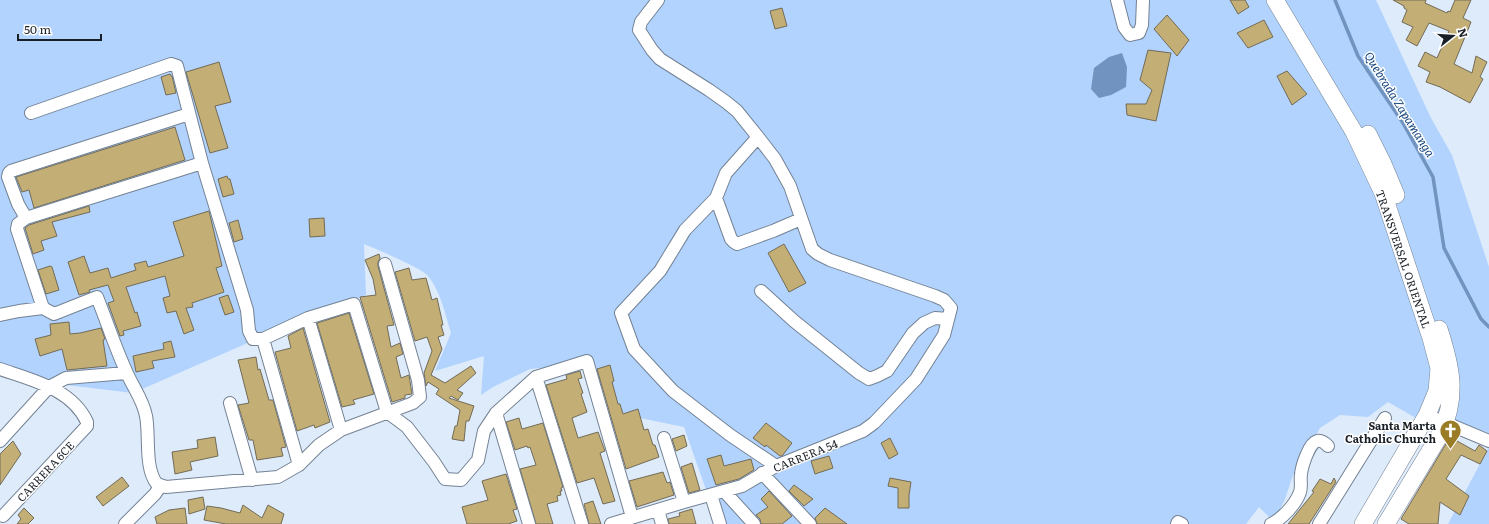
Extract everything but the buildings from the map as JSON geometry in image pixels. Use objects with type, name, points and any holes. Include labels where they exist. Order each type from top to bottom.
[{"type":"main road","name":"TRANSVERSAL ORIENTAL","points":[[1274,0],[1354,132],[1383,193],[1431,338],[1438,368],[1437,391],[1428,415],[1363,524]]},
{"type":"main road","name":"TRANSVERSAL ORIENTAL","points":[[1287,0],[1359,116],[1383,164],[1395,192],[1447,354],[1452,377],[1451,401],[1441,433],[1386,524]]},
{"type":"street","points":[[658,0],[641,22],[639,30],[643,38],[660,59],[709,90],[737,112],[758,137],[775,159],[790,186],[812,249],[830,260],[935,296],[944,300],[951,308],[948,319],[935,318],[924,323],[913,333],[887,371],[869,379],[859,373],[761,291]]},
{"type":"street","points":[[1117,0],[1124,27],[1130,35],[1139,33],[1142,25],[1143,0]]},
{"type":"street","points":[[31,113],[174,64],[177,66],[202,163],[247,310],[249,331],[253,339],[263,339],[308,318],[354,304],[387,412],[407,427],[445,479],[460,480],[478,460],[484,431],[496,412],[536,377],[587,361],[632,517]]},
{"type":"street","points":[[26,218],[18,204],[8,177],[11,171],[189,114]]},
{"type":"street","points":[[758,137],[726,173],[716,198],[685,230],[660,271],[621,313],[634,348],[673,391],[730,435],[776,466]]},
{"type":"street","points":[[43,308],[17,229],[18,224],[26,218],[202,163]]},
{"type":"street","points":[[716,198],[731,239],[737,244],[801,219]]},
{"type":"street","points":[[157,484],[166,487],[278,477],[299,465],[319,445],[341,430],[413,403],[420,397],[418,380],[385,264]]},
{"type":"street","points":[[0,315],[43,308],[54,314],[97,297],[126,373],[141,400],[146,415],[150,462],[153,475],[159,488],[155,494],[125,524]]},
{"type":"street","points":[[308,318],[341,430]]},
{"type":"street","name":"CARRERA 54","points":[[611,524],[742,486],[776,466],[863,431],[874,423],[916,379],[944,335],[948,319]]},
{"type":"street","points":[[263,339],[299,465]]},
{"type":"street","points":[[0,369],[48,386]]},
{"type":"street","points":[[0,441],[48,386],[66,378],[126,373]]},
{"type":"street","points":[[536,377],[582,524]]},
{"type":"street","name":"CARRERA 6CE","points":[[3,518],[87,426],[87,422],[78,406],[48,386]]},
{"type":"street","points":[[230,403],[252,480]]},
{"type":"street","points":[[496,412],[529,524]]},
{"type":"street","points":[[1428,415],[1489,441]]},
{"type":"street","points":[[1319,524],[1385,418]]},
{"type":"street","points":[[664,438],[684,502]]},
{"type":"street","points":[[1268,523],[1283,517],[1300,492],[1303,464],[1306,455],[1315,442],[1322,442],[1328,446]]},
{"type":"street","points":[[762,473],[810,524]]},
{"type":"street","points":[[724,491],[754,524]]},
{"type":"street","points":[[710,495],[720,524]]},
{"type":"street","points":[[658,510],[662,524]]},
{"type":"street","points":[[1177,524],[1178,522],[1182,524]]},
{"type":"shaded area","points":[[0,0],[1376,0],[1431,118],[1452,155],[1489,267],[1489,444],[1437,430],[1388,402],[1368,417],[1340,415],[1320,428],[1293,475],[1285,499],[1274,522],[1259,507],[1246,524],[718,524],[684,427],[625,415],[583,364],[530,369],[493,387],[481,395],[484,356],[435,371],[451,333],[436,289],[428,276],[417,268],[364,244],[366,295],[250,342],[133,393],[66,385],[0,372]]},
{"type":"shaded area","points":[[1122,53],[1127,67],[1126,87],[1111,95],[1099,98],[1091,89],[1094,68],[1109,57]]},
{"type":"shaded area","points":[[1489,447],[1489,524],[1448,524]]},
{"type":"waterway","name":"Quebrada Zapamanga","points":[[1335,0],[1358,56],[1403,123],[1433,177],[1444,248],[1481,319],[1489,327]]},
{"type":"place","name":"Santa Marta Catholic Church","points":[[1451,450]]}]
